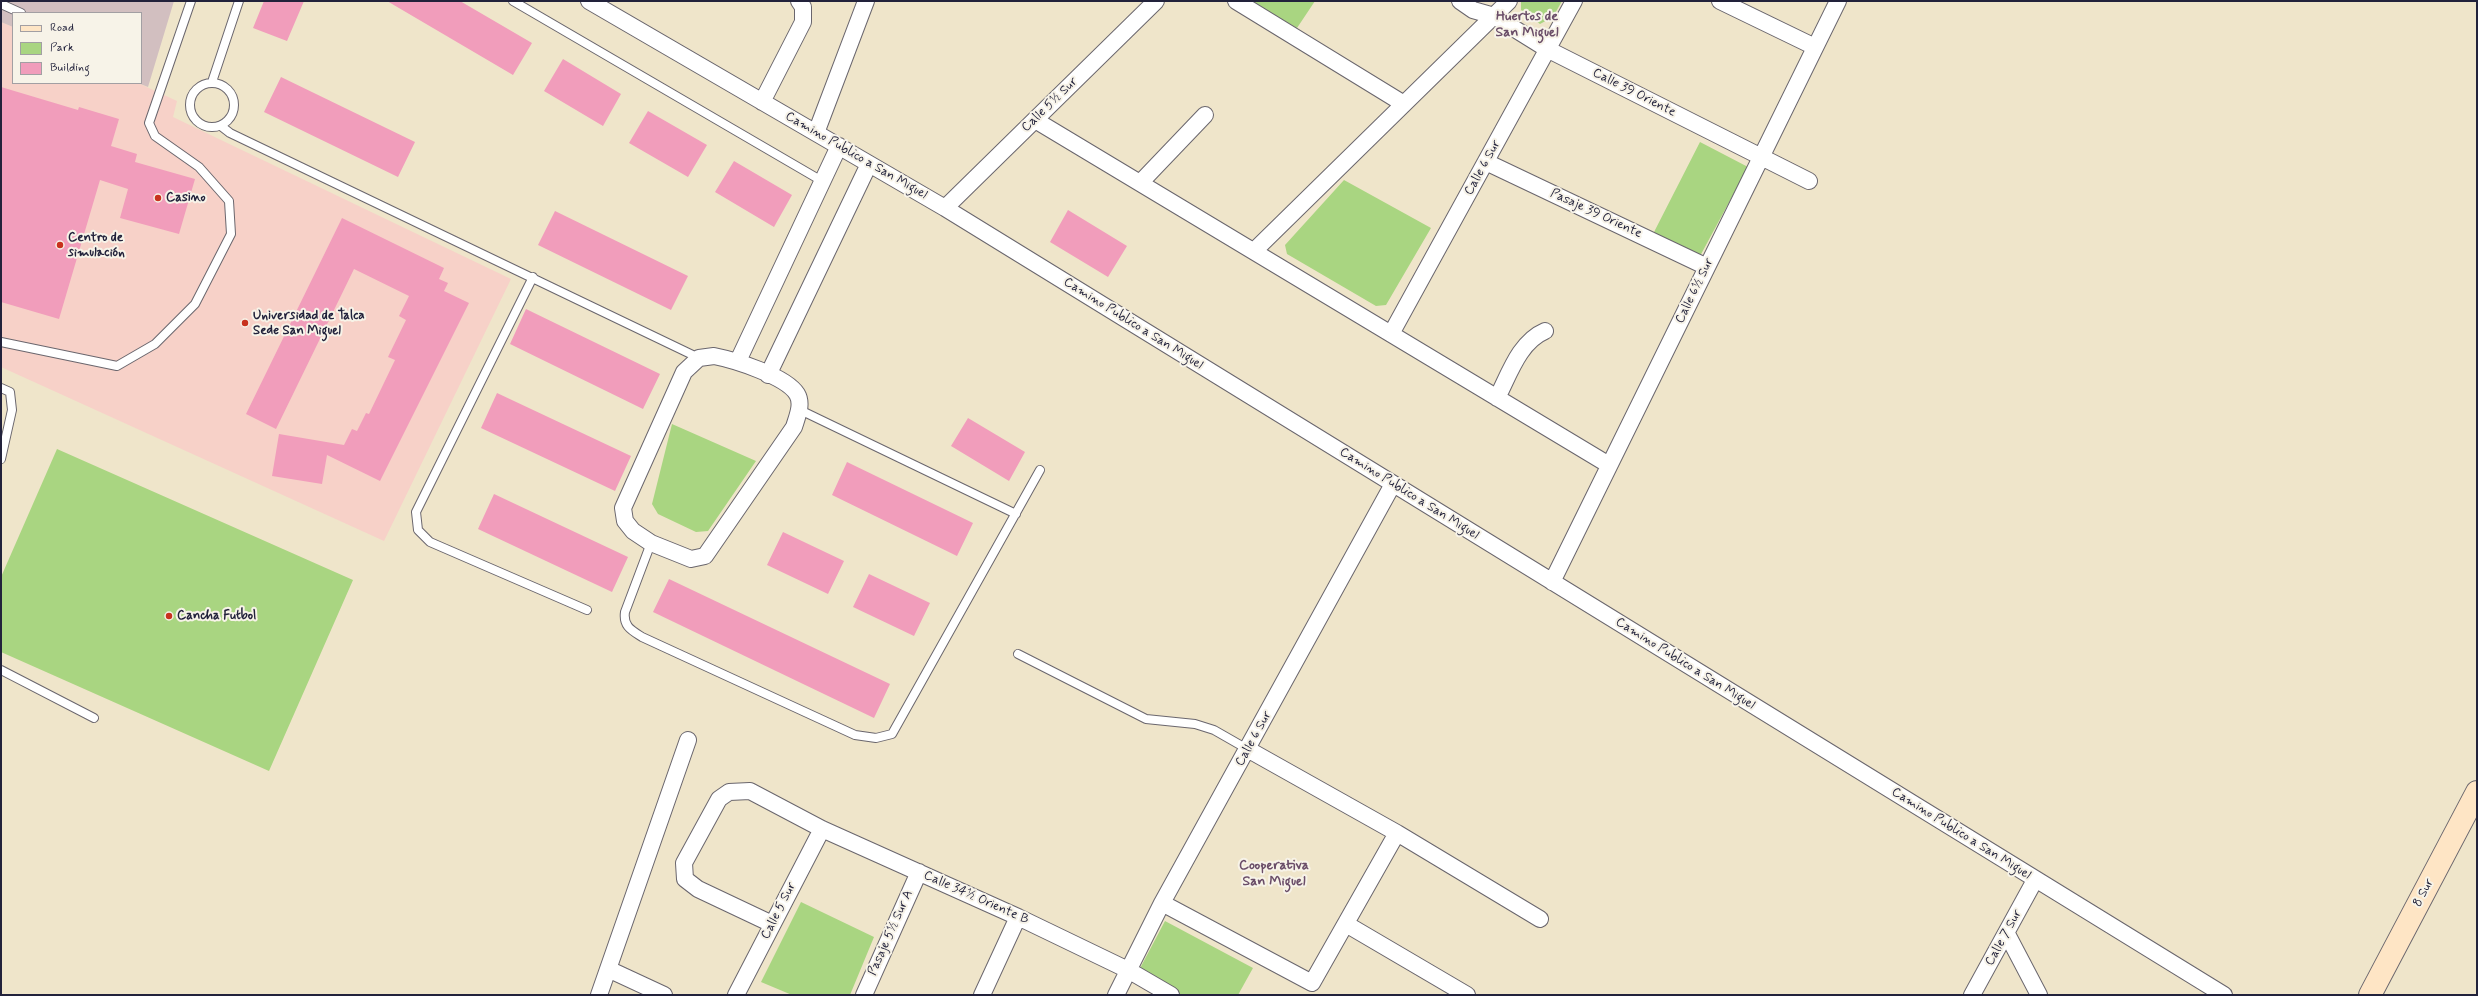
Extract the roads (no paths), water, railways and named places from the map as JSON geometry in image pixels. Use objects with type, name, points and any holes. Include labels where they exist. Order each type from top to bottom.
[{"type":"street","name":"Camino Publico a San Miguel","points":[[589,1],[613,7],[762,102],[944,208],[2224,995]]},
{"type":"street","points":[[762,102],[803,22],[803,8],[799,1]]},
{"type":"street","points":[[816,133],[862,7],[866,1]]},
{"type":"street","name":"Calle 5½ Sur","points":[[944,208],[1156,1]]},
{"type":"street","points":[[1236,1],[1404,104]]},
{"type":"street","name":"Calle 39 Oriente","points":[[1460,1],[1474,10],[1494,16],[1547,49],[1809,181]]},
{"type":"street","points":[[1254,251],[1509,1]]},
{"type":"street","name":"Calle 6 Sur","points":[[1391,334],[1574,1]]},
{"type":"street","points":[[1720,1],[1815,46]]},
{"type":"street","name":"Calle 6½ Sur","points":[[1552,582],[1838,1]]},
{"type":"street","points":[[1140,183],[1205,116]]},
{"type":"street","points":[[1035,120],[1609,465]]},
{"type":"street","points":[[738,361],[839,146]]},
{"type":"street","name":"Pasaje 39 Oriente","points":[[1486,162],[1707,267]]},
{"type":"street","points":[[768,375],[869,164]]},
{"type":"street","points":[[1497,398],[1523,349],[1532,338],[1545,331]]},
{"type":"street","points":[[714,356],[738,361],[768,375],[785,383],[797,394],[800,410],[794,427],[705,556],[690,559],[651,543],[633,531],[625,521],[623,508],[684,372],[699,358],[714,356]]},
{"type":"street","name":"Calle 6 Sur","points":[[1116,995],[1162,903],[1249,750],[1393,484]]},
{"type":"street","points":[[599,995],[688,740]]},
{"type":"street","points":[[1249,750],[1397,833],[1540,919]]},
{"type":"street","name":"Calle 34½ Oriente B","points":[[772,924],[698,889],[685,879],[684,863],[719,799],[729,792],[750,791],[822,828],[1018,917],[1128,970],[1171,995]]},
{"type":"street","name":"8 Sur","points":[[2370,995],[2477,792]]},
{"type":"street","name":"Calle 5 Sur","points":[[736,995],[822,828]]},
{"type":"street","points":[[1162,903],[1312,983],[1397,833]]},
{"type":"street","name":"Pasaje 5½ Sur A","points":[[864,995],[919,872]]},
{"type":"street","name":"Calle 7 Sur","points":[[1972,995],[2035,880]]},
{"type":"street","points":[[982,995],[1018,917]]},
{"type":"street","points":[[1346,924],[1468,995]]},
{"type":"street","points":[[2006,934],[2039,995]]},
{"type":"street","points":[[608,969],[664,995]]},
{"type":"lane","points":[[1,342],[117,366],[155,344],[196,304],[231,234],[230,201],[199,168],[155,136],[149,123],[191,1]]},
{"type":"lane","points":[[212,82],[239,1]]},
{"type":"lane","points":[[513,1],[822,181]]},
{"type":"lane","points":[[1,4],[19,12]]},
{"type":"lane","points":[[212,82],[228,89],[234,102],[232,116],[221,126],[214,128],[200,124],[190,112],[191,97],[195,90],[201,85],[212,82]]},
{"type":"lane","points":[[221,126],[230,133],[533,277],[699,358]]},
{"type":"lane","points":[[533,277],[416,512],[418,530],[430,542],[587,610]]},
{"type":"lane","points":[[1,388],[10,392],[12,410],[1,459]]},
{"type":"lane","points":[[800,410],[1016,514]]},
{"type":"lane","points":[[651,543],[625,612],[624,620],[628,628],[642,637],[855,735],[876,738],[892,734],[1040,470]]},
{"type":"lane","points":[[1018,654],[1146,719],[1195,724],[1208,728],[1249,750]]},
{"type":"lane","points":[[1,670],[94,718]]},
{"type":"place","name":"Casino","points":[[158,198]]},
{"type":"place","name":"Centro de simulación","points":[[60,245]]},
{"type":"place","name":"Universidad de Talca Sede San Miguel","points":[[245,323]]},
{"type":"place","name":"Cancha Futbol","points":[[169,616]]},
{"type":"district","name":"Huertos de San Miguel","points":[[1527,26]]},
{"type":"district","name":"Cooperativa San Miguel","points":[[1274,874]]}]
